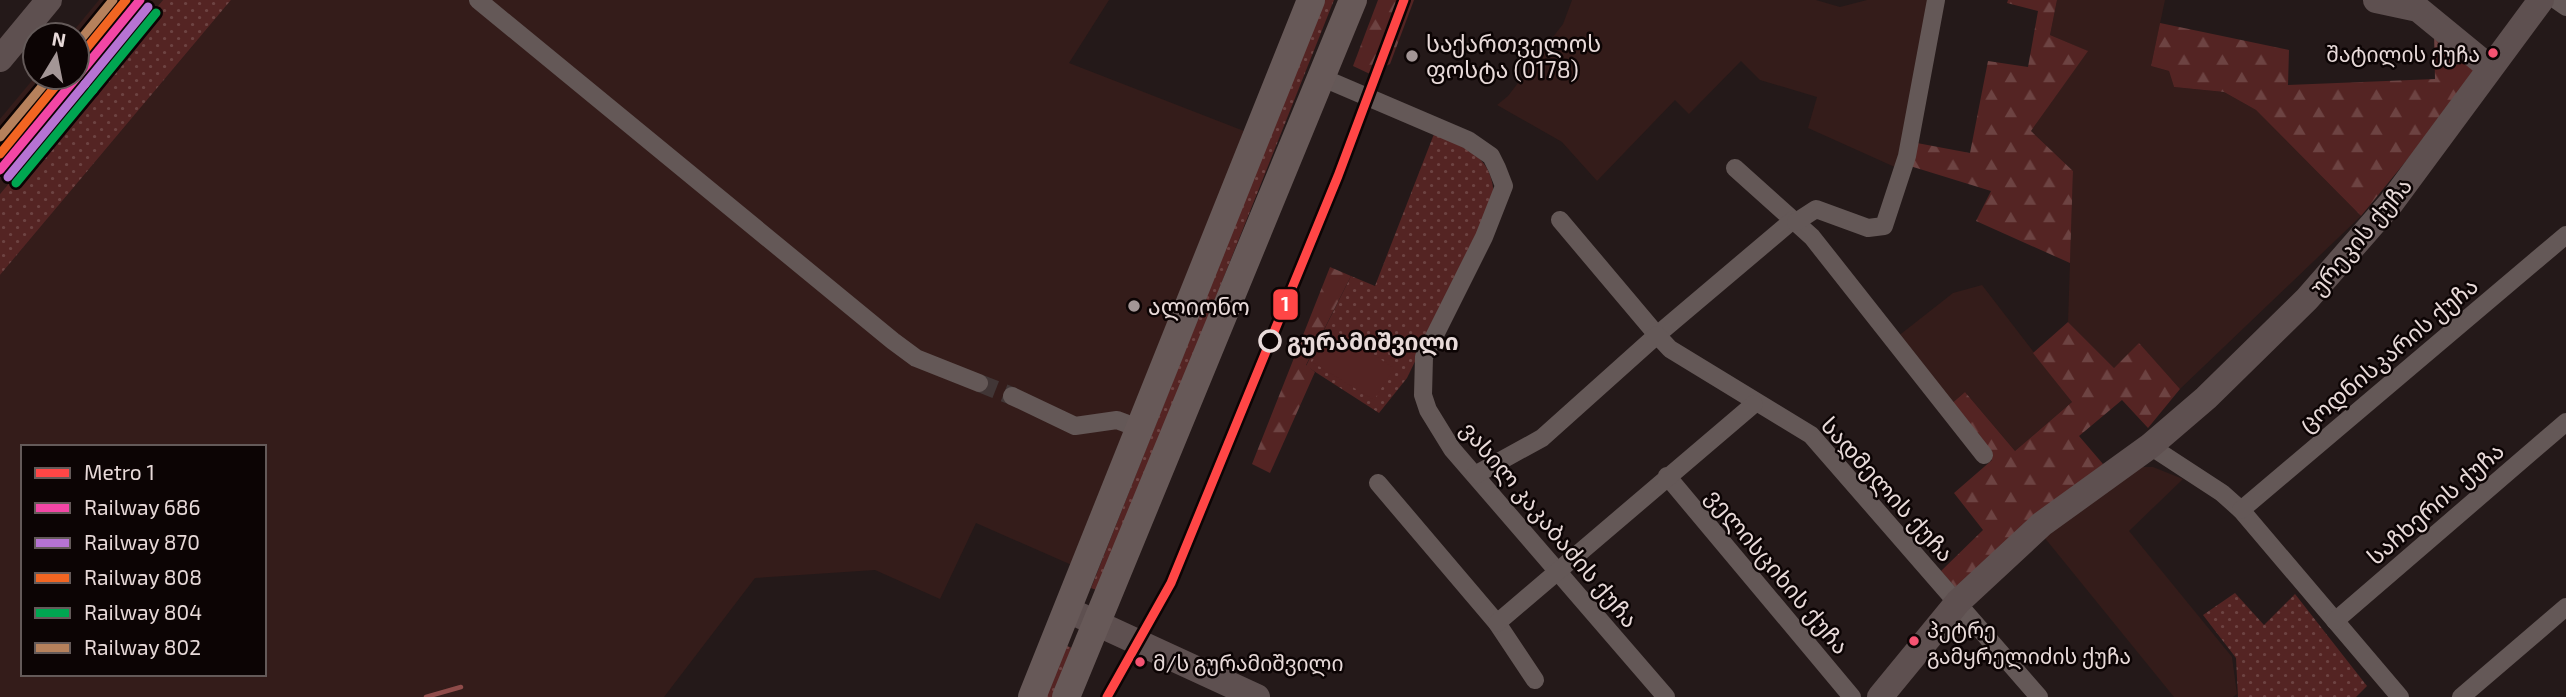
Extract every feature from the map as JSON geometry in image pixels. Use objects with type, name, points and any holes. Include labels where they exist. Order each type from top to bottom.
[{"type":"main road","points":[[1032,697],[1311,0]]},
{"type":"main road","points":[[1066,697],[1353,0]]},
{"type":"street","points":[[0,59],[49,0]]},
{"type":"street","points":[[478,0],[873,327],[916,358],[979,383]]},
{"type":"street","points":[[1475,475],[1542,438],[1657,335],[1795,221],[1816,209],[1868,228],[1884,226],[1908,156],[1936,0]]},
{"type":"street","points":[[2376,0],[2418,9],[2490,68]]},
{"type":"street","name":"ურეკის ქუჩა","points":[[2150,446],[2206,398],[2307,299],[2391,203],[2541,0]]},
{"type":"street","points":[[2556,0],[2566,7]]},
{"type":"street","name":"ვასილ კაკაბაძის ქუჩა","points":[[1323,78],[1468,140],[1491,156],[1504,187],[1485,237],[1424,357],[1423,395],[1428,410],[1452,449],[1665,697]]},
{"type":"street","points":[[1735,168],[1812,237],[1984,456]]},
{"type":"street","name":"სადმელის ქუჩა","points":[[1560,220],[1670,349],[1754,404],[1789,420],[1811,435],[2039,697]]},
{"type":"street","name":"ცოდნისკარის ქუჩა","points":[[2241,510],[2566,235]]},
{"type":"street","points":[[1012,397],[1075,426],[1117,420],[1141,429]]},
{"type":"street","points":[[1497,624],[1754,404]]},
{"type":"street","name":"საჩხერის ქუჩა","points":[[2335,621],[2566,422]]},
{"type":"street","points":[[1880,697],[1958,602],[2042,524],[2150,446],[2221,493],[2241,510],[2400,697]]},
{"type":"street","name":"ველისციხის ქუჩა","points":[[1667,477],[1852,697]]},
{"type":"street","points":[[1378,483],[1497,624],[1535,680]]},
{"type":"street","points":[[2460,697],[2566,607]]},
{"type":"street","points":[[1068,610],[1258,697]]},
{"type":"shaded area","points":[[99,0],[163,0],[91,86],[91,21],[82,21]]},
{"type":"shaded area","points":[[231,0],[1109,0],[1069,63],[1244,131],[1074,566],[976,523],[940,599],[875,570],[755,578],[664,697],[0,697],[0,275]]},
{"type":"shaded area","points":[[1572,0],[1816,0],[1840,7],[1867,0],[1929,0],[1897,168],[1808,128],[1817,97],[1760,80],[1741,61],[1689,114],[1675,100],[1597,181],[1562,142],[1497,105],[1508,96],[1563,24]]},
{"type":"shaded area","points":[[2057,0],[2165,0],[2151,66],[2169,71],[2174,87],[2224,92],[2256,110],[2361,216],[2180,389],[2139,344],[2114,368],[2068,322],[2073,171],[2031,131],[2087,51],[2050,35]]},
{"type":"shaded area","points":[[23,91],[87,91],[0,194],[0,119]]},
{"type":"shaded area","points":[[1982,285],[2072,402],[2015,451],[1965,392],[1950,405],[1897,337],[1953,293]]},
{"type":"shaded area","points":[[2141,467],[2153,467],[2183,479],[2129,531],[2232,657],[2237,694],[2233,697],[2174,697],[2044,537]]},
{"type":"green space","points":[[163,0],[231,0],[0,275],[0,194],[87,91],[91,91],[91,86]]},
{"type":"green space","points":[[1324,0],[1334,0],[1099,591],[1091,588]]},
{"type":"green space","points":[[1378,0],[1414,0],[1390,64],[1370,74],[1353,66]]},
{"type":"green space","points":[[2008,0],[2057,0],[2050,35],[2088,51],[2031,131],[2073,171],[2070,263],[1976,221],[1991,191],[1910,166],[1917,143],[1970,153],[1988,61],[2028,67],[2038,11],[2007,3]]},
{"type":"green space","points":[[2160,23],[2289,50],[2288,85],[2435,79],[2434,31],[2483,67],[2361,216],[2256,110],[2224,92],[2174,87],[2169,71],[2151,66]]},
{"type":"green space","points":[[1434,134],[1458,144],[1484,163],[1493,184],[1494,198],[1407,378],[1379,413],[1306,366],[1351,276],[1375,286]]},
{"type":"green space","points":[[1330,267],[1351,276],[1306,365],[1315,372],[1270,473],[1252,464]]},
{"type":"green space","points":[[2068,322],[2114,368],[2139,343],[2180,389],[2148,428],[2122,400],[2079,436],[2103,464],[1956,588],[1941,571],[1983,530],[1954,493],[1992,460],[1950,405],[1965,392],[2015,451],[2072,402],[2033,353]]},
{"type":"green space","points":[[1333,329],[1394,368],[1374,400],[1312,362]]},
{"type":"green space","points":[[2235,593],[2264,625],[2295,594],[2367,686],[2356,697],[2238,697],[2236,658],[2203,615]]},
{"type":"green space","points":[[1067,646],[1077,650],[1056,697],[1045,697]]},
{"type":"waterway","points":[[426,697],[461,687]]},
{"type":"tunnel","points":[[979,383],[1012,396]]},
{"type":"metro line","name":"1","points":[[1107,697],[1171,583],[1338,176],[1404,0]]},
{"type":"rail line","name":"802","points":[[91,27],[113,0]]},
{"type":"rail line","name":"808","points":[[91,43],[126,0]]},
{"type":"rail line","name":"686","points":[[91,60],[140,0]]},
{"type":"rail line","name":"870","points":[[91,77],[148,7]]},
{"type":"rail line","name":"804","points":[[93,90],[156,13]]},
{"type":"rail line","name":"804","points":[[16,183],[93,90]]},
{"type":"rail line","name":"802","points":[[0,137],[38,91]]},
{"type":"rail line","name":"808","points":[[0,154],[52,91]]},
{"type":"rail line","name":"686","points":[[0,170],[65,91]]},
{"type":"rail line","name":"870","points":[[8,177],[79,91]]},
{"type":"place","name":"შატილის ქუჩა","points":[[2493,53]]},
{"type":"place","name":"საქართველოს ფოსტა (0178)","points":[[1412,56]]},
{"type":"place","name":"ალიონო","points":[[1134,306]]},
{"type":"place","name":"გურამიშვილი","points":[[1270,341]]},
{"type":"place","name":"პეტრე გამყრელიძის ქუჩა","points":[[1914,641]]},
{"type":"place","name":"მ/ს გურამიშვილი","points":[[1140,662]]}]
